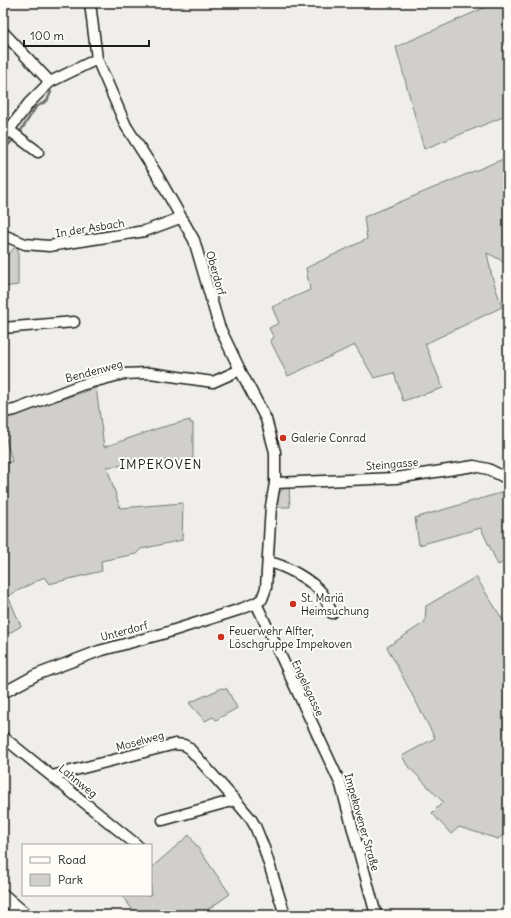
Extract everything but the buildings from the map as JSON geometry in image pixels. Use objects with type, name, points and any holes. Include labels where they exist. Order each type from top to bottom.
[{"type":"street","name":"Oberdorf","points":[[90,3],[97,59],[126,126],[194,240],[219,326],[266,419],[275,452],[276,483],[271,506],[265,594],[262,599],[256,603]]},
{"type":"street","points":[[3,32],[50,82]]},
{"type":"street","points":[[3,138],[29,103],[50,82],[97,59]]},
{"type":"street","points":[[9,130],[38,152]]},
{"type":"street","name":"In der Asbach","points":[[3,235],[25,244],[49,246],[145,231],[180,218]]},
{"type":"street","points":[[3,328],[74,322]]},
{"type":"street","name":"Bendenweg","points":[[3,412],[15,410],[81,385],[124,374],[150,373],[213,382],[240,370]]},
{"type":"street","name":"Steingasse","points":[[276,483],[396,478],[474,466],[488,469],[508,480]]},
{"type":"street","points":[[268,562],[280,566],[313,584],[323,595],[332,613]]},
{"type":"street","name":"Unterdorf","points":[[3,692],[36,675],[99,651],[162,634],[256,603]]},
{"type":"street","name":"Engelsgasse","points":[[256,603],[319,739]]},
{"type":"street","name":"Lahnweg","points":[[3,737],[136,844]]},
{"type":"street","name":"Impekovener Straße","points":[[319,739],[341,785],[376,915]]},
{"type":"street","name":"Moselweg","points":[[52,776],[175,744],[184,745],[192,750],[255,826],[264,848],[285,915]]},
{"type":"street","points":[[163,820],[235,800]]},
{"type":"street","points":[[3,896],[25,915]]},
{"type":"green space","points":[[495,3],[508,3],[508,115],[424,149],[396,47]]},
{"type":"green space","points":[[508,157],[508,266],[499,259],[487,253],[492,277],[502,307],[425,344],[443,388],[403,401],[394,373],[374,378],[355,345],[288,376],[270,340],[274,338],[269,328],[279,323],[272,307],[310,290],[306,268],[367,239],[364,217]]},
{"type":"green space","points":[[15,247],[18,248],[18,285],[3,287],[3,260]]},
{"type":"green space","points":[[96,387],[104,447],[159,428],[190,420],[190,423],[193,423],[193,461],[160,461],[107,467],[120,508],[183,503],[182,540],[141,549],[136,554],[101,561],[102,571],[49,584],[44,577],[8,596],[21,626],[3,637],[3,464],[12,461],[3,428],[3,418]]},
{"type":"green space","points":[[289,487],[290,507],[275,507],[277,497],[280,492]]},
{"type":"green space","points":[[507,491],[508,560],[498,565],[481,528],[419,545],[415,518]]},
{"type":"green space","points":[[476,577],[508,628],[508,839],[503,835],[498,839],[459,827],[451,834],[432,813],[443,802],[407,765],[402,756],[435,738],[387,647],[425,622],[426,606]]},
{"type":"green space","points":[[222,688],[227,689],[237,708],[216,720],[213,717],[205,721],[189,703]]},
{"type":"green space","points":[[189,835],[230,894],[200,915],[137,915],[122,896],[152,896],[152,867]]},
{"type":"waterway","points":[[20,132],[36,107],[47,101],[51,92]]},
{"type":"waterway","points":[[3,150],[13,140]]},
{"type":"place","name":"Galerie Conrad","points":[[283,438]]},
{"type":"place","name":"St. Mariä Heimsuchung","points":[[293,604]]},
{"type":"place","name":"Feuerwehr Alfter, Löschgruppe Impekoven","points":[[221,637]]},
{"type":"district","name":"IMPEKOVEN","points":[[161,464]]}]
